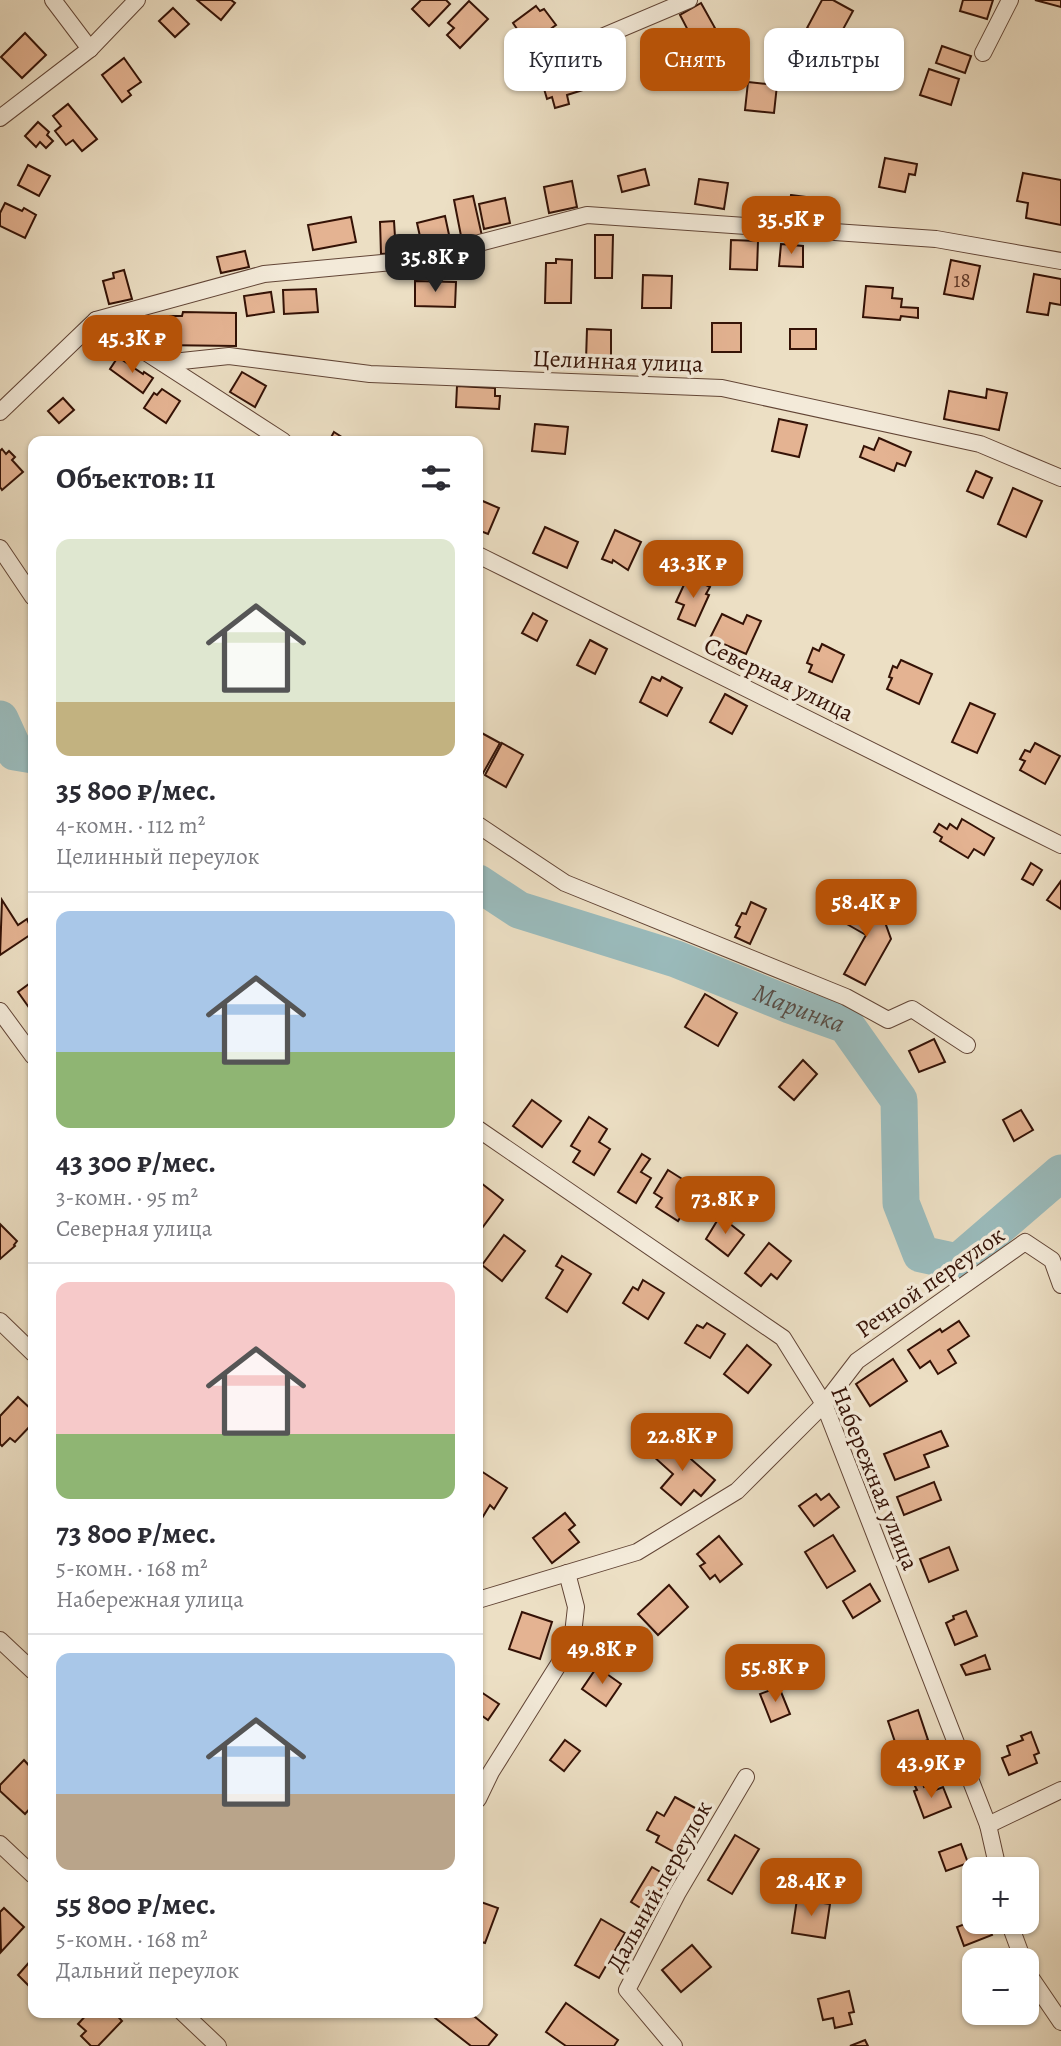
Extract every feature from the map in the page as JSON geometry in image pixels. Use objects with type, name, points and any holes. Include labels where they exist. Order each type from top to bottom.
[{"type":"street","points":[[53,0],[89,49]]},
{"type":"street","points":[[0,118],[89,49],[137,0]]},
{"type":"street","points":[[623,28],[689,0]]},
{"type":"street","points":[[984,52],[1010,0]]},
{"type":"street","points":[[0,412],[96,320],[264,274],[414,260],[587,215],[936,239],[1061,261]]},
{"type":"street","points":[[96,320],[273,436]]},
{"type":"street","name":"Целинная улица","points":[[163,363],[229,356],[370,374],[722,388],[980,444],[1061,478]]},
{"type":"street","points":[[0,548],[28,590]]},
{"type":"street","name":"Северная улица","points":[[483,557],[1061,845]]},
{"type":"street","points":[[483,828],[565,883],[846,997],[888,1020],[912,1009],[967,1045]]},
{"type":"street","points":[[0,1011],[28,1049]]},
{"type":"street","name":"Набережная улица","points":[[483,1132],[783,1338],[824,1404],[988,1825],[995,1857]]},
{"type":"street","name":"Речной переулок","points":[[824,1404],[857,1361],[1025,1242],[1052,1260],[1061,1285]]},
{"type":"street","points":[[0,1321],[28,1348]]},
{"type":"street","points":[[483,1598],[637,1552],[737,1491],[824,1404]]},
{"type":"street","points":[[483,1789],[572,1643],[576,1607],[567,1573]]},
{"type":"street","points":[[0,1640],[28,1666]]},
{"type":"street","points":[[483,1765],[491,1772]]},
{"type":"street","name":"Дальний переулок","points":[[674,2046],[627,1990],[677,1894],[746,1777]]},
{"type":"street","points":[[988,1825],[1061,1790]]},
{"type":"street","points":[[0,1844],[28,1870]]},
{"type":"street","points":[[1039,1990],[1061,2022]]},
{"type":"street","points":[[188,2018],[218,2046]]},
{"type":"building","points":[[197,0],[231,0],[235,3],[221,20]]},
{"type":"building","points":[[421,0],[446,0],[450,4],[429,26],[412,9]]},
{"type":"building","points":[[822,0],[833,0],[853,11],[844,28],[807,28]]},
{"type":"building","points":[[963,0],[993,0],[987,19],[960,11]]},
{"type":"building","points":[[1035,0],[1061,0],[1061,7]]},
{"type":"building","points":[[469,1],[488,19],[460,48],[447,35],[454,28],[448,23]]},
{"type":"building","points":[[701,3],[715,28],[687,28],[680,15]]},
{"type":"building","points":[[536,6],[540,11],[544,9],[556,25],[552,28],[516,28],[513,23]]},
{"type":"building","points":[[173,8],[189,24],[175,37],[159,21]]},
{"type":"building","points":[[25,33],[46,55],[22,78],[1,57]]},
{"type":"building","points":[[942,46],[971,56],[965,73],[936,63]]},
{"type":"building","points":[[124,58],[141,82],[128,91],[131,95],[122,102],[102,75]]},
{"type":"building","points":[[929,69],[959,79],[951,105],[920,95]]},
{"type":"building","points":[[750,82],[764,84],[764,91],[776,91],[774,113],[745,110]]},
{"type":"building","points":[[545,91],[580,91],[567,95],[569,104],[555,108],[552,97],[547,99]]},
{"type":"building","points":[[68,104],[97,139],[82,151],[73,140],[66,145],[55,131],[61,126],[53,116]]},
{"type":"building","points":[[38,122],[49,132],[47,135],[53,141],[46,148],[40,142],[36,147],[25,136]]},
{"type":"building","points":[[885,158],[917,164],[915,175],[909,174],[905,192],[879,187]]},
{"type":"building","points":[[28,165],[50,176],[39,196],[18,185]]},
{"type":"building","points":[[645,169],[649,185],[622,192],[618,176]]},
{"type":"building","points":[[1023,173],[1061,180],[1061,225],[1026,218],[1028,203],[1017,201]]},
{"type":"building","points":[[699,179],[728,183],[724,209],[695,204]]},
{"type":"building","points":[[572,181],[577,207],[549,213],[544,187]]},
{"type":"building","points":[[791,195],[822,199],[820,220],[788,216]]},
{"type":"building","points":[[473,196],[482,236],[462,241],[454,200]]},
{"type":"building","points":[[505,198],[510,223],[484,229],[479,204]]},
{"type":"building","points":[[5,203],[22,211],[24,208],[36,215],[25,238],[0,226],[0,213]]},
{"type":"building","points":[[445,216],[451,244],[423,250],[417,223]]},
{"type":"building","points":[[351,217],[356,242],[313,250],[308,225]]},
{"type":"building","points":[[394,221],[396,253],[381,254],[380,222]]},
{"type":"building","points":[[595,235],[613,235],[612,278],[595,278]]},
{"type":"building","points":[[731,240],[758,241],[757,270],[730,269]]},
{"type":"building","points":[[781,244],[803,246],[803,267],[779,266]]},
{"type":"building","points":[[245,251],[249,267],[221,273],[217,257]]},
{"type":"building","points":[[556,259],[572,260],[571,303],[545,303],[546,263],[556,263]]},
{"type":"building","points":[[951,260],[980,266],[973,299],[944,294]]},
{"type":"building","points":[[124,270],[132,299],[109,304],[103,281],[114,278],[113,273]]},
{"type":"building","points":[[1034,274],[1061,279],[1061,305],[1050,303],[1048,315],[1027,312]]},
{"type":"building","points":[[643,275],[672,276],[671,308],[642,308]]},
{"type":"building","points":[[415,281],[456,282],[455,307],[415,306]]},
{"type":"building","points":[[866,286],[893,288],[892,298],[902,299],[901,307],[918,308],[918,318],[901,316],[900,320],[863,317]]},
{"type":"building","points":[[316,289],[318,312],[284,314],[283,290]]},
{"type":"building","points":[[271,292],[274,312],[247,316],[244,296]]},
{"type":"building","points":[[183,312],[236,313],[236,346],[158,345],[159,316],[182,316]]},
{"type":"building","points":[[712,323],[741,323],[741,352],[712,352]]},
{"type":"building","points":[[587,329],[611,330],[611,361],[586,360]]},
{"type":"building","points":[[790,329],[816,329],[816,349],[790,349]]},
{"type":"building","points":[[118,357],[153,378],[143,393],[110,369]]},
{"type":"building","points":[[242,372],[266,386],[255,407],[230,392]]},
{"type":"building","points":[[457,386],[495,388],[495,396],[500,396],[499,409],[456,407]]},
{"type":"building","points":[[162,389],[180,401],[166,423],[144,408],[154,393],[157,395]]},
{"type":"building","points":[[987,389],[1007,393],[999,430],[944,419],[949,391],[986,398]]},
{"type":"building","points":[[63,398],[74,410],[59,423],[48,411]]},
{"type":"building","points":[[779,419],[807,425],[799,457],[772,451]]},
{"type":"building","points":[[535,424],[568,427],[565,454],[532,451]]},
{"type":"building","points":[[879,438],[911,452],[905,466],[897,463],[894,471],[860,457],[864,446],[874,450]]},
{"type":"building","points":[[2,449],[6,454],[9,451],[15,457],[12,460],[23,472],[2,490],[0,451]]},
{"type":"building","points":[[976,471],[992,478],[983,498],[967,491]]},
{"type":"building","points":[[1013,488],[1042,501],[1026,537],[998,524]]},
{"type":"building","points":[[483,501],[499,508],[488,534],[483,532]]},
{"type":"building","points":[[545,527],[578,542],[567,568],[533,553]]},
{"type":"building","points":[[615,530],[641,542],[628,570],[613,560],[612,563],[602,559]]},
{"type":"building","points":[[688,576],[710,587],[695,626],[678,619],[684,605],[676,602]]},
{"type":"building","points":[[533,613],[547,621],[537,641],[522,633]]},
{"type":"building","points":[[722,614],[743,624],[747,615],[761,621],[746,654],[710,638]]},
{"type":"building","points":[[590,640],[607,649],[595,674],[577,665]]},
{"type":"building","points":[[822,644],[844,655],[832,682],[809,672],[812,665],[807,663],[813,648],[819,651]]},
{"type":"building","points":[[901,660],[932,674],[919,704],[887,689],[893,666],[897,668]]},
{"type":"building","points":[[652,677],[660,681],[662,677],[682,688],[667,716],[640,702]]},
{"type":"building","points":[[725,694],[747,706],[732,734],[710,722]]},
{"type":"building","points":[[970,703],[995,714],[977,753],[952,742]]},
{"type":"building","points":[[483,734],[500,743],[483,773]]},
{"type":"building","points":[[502,743],[523,755],[506,787],[485,775]]},
{"type":"building","points":[[1035,743],[1060,756],[1045,784],[1020,770],[1025,761],[1020,759],[1025,750],[1030,752]]},
{"type":"building","points":[[962,819],[994,838],[984,855],[974,849],[968,858],[940,841],[942,837],[934,832],[939,824],[947,829],[950,824],[957,829]]},
{"type":"building","points":[[1031,863],[1042,870],[1033,885],[1022,879]]},
{"type":"building","points":[[1061,881],[1061,909],[1047,900]]},
{"type":"building","points":[[851,897],[882,914],[891,939],[865,985],[844,974],[866,935],[838,919]]},
{"type":"building","points":[[2,900],[18,925],[27,919],[28,936],[0,955]]},
{"type":"building","points":[[751,902],[766,909],[750,944],[735,937],[740,927],[736,925],[742,913],[746,914]]},
{"type":"building","points":[[28,985],[28,1006],[18,992]]},
{"type":"building","points":[[705,994],[737,1013],[718,1046],[685,1027]]},
{"type":"building","points":[[934,1039],[945,1062],[919,1072],[909,1051]]},
{"type":"building","points":[[803,1060],[817,1074],[794,1100],[779,1087]]},
{"type":"building","points":[[532,1100],[561,1121],[542,1147],[513,1126]]},
{"type":"building","points":[[1021,1110],[1033,1130],[1014,1141],[1003,1120]]},
{"type":"building","points":[[589,1117],[607,1129],[599,1142],[610,1149],[594,1175],[573,1162],[580,1151],[571,1146]]},
{"type":"building","points":[[642,1154],[650,1159],[641,1172],[651,1178],[636,1203],[618,1192]]},
{"type":"building","points":[[668,1170],[698,1189],[678,1221],[656,1207],[662,1198],[654,1193]]},
{"type":"building","points":[[483,1185],[503,1200],[483,1227]]},
{"type":"building","points":[[720,1216],[744,1235],[728,1256],[706,1239]]},
{"type":"building","points":[[0,1224],[17,1241],[0,1259]]},
{"type":"building","points":[[504,1235],[525,1251],[502,1281],[483,1264]]},
{"type":"building","points":[[769,1243],[791,1261],[777,1279],[771,1274],[761,1286],[745,1273]]},
{"type":"building","points":[[562,1256],[591,1274],[567,1312],[546,1298],[563,1270],[556,1266]]},
{"type":"building","points":[[643,1280],[664,1293],[648,1319],[623,1303],[633,1287],[638,1290]]},
{"type":"building","points":[[959,1321],[969,1336],[948,1350],[956,1363],[938,1374],[930,1361],[920,1368],[908,1350],[940,1329],[942,1332]]},
{"type":"building","points":[[707,1323],[725,1334],[710,1358],[685,1343],[697,1325],[703,1328]]},
{"type":"building","points":[[747,1345],[771,1365],[748,1393],[724,1374]]},
{"type":"building","points":[[893,1359],[907,1381],[870,1406],[856,1384]]},
{"type":"building","points":[[18,1397],[28,1406],[28,1428],[15,1442],[10,1438],[2,1446],[0,1416]]},
{"type":"building","points":[[941,1431],[948,1446],[924,1455],[929,1467],[895,1480],[884,1454]]},
{"type":"building","points":[[668,1439],[715,1480],[701,1496],[694,1490],[681,1505],[661,1488],[673,1474],[653,1456]]},
{"type":"building","points":[[483,1472],[507,1488],[494,1509],[490,1505],[483,1516]]},
{"type":"building","points":[[934,1482],[941,1500],[904,1515],[897,1497]]},
{"type":"building","points":[[816,1494],[821,1500],[829,1494],[839,1507],[814,1526],[799,1506]]},
{"type":"building","points":[[565,1513],[575,1525],[569,1530],[579,1542],[552,1563],[533,1538]]},
{"type":"building","points":[[833,1535],[855,1571],[827,1588],[805,1552]]},
{"type":"building","points":[[719,1536],[742,1564],[720,1582],[715,1575],[710,1579],[700,1566],[705,1563],[697,1554]]},
{"type":"building","points":[[949,1547],[958,1570],[929,1582],[920,1559]]},
{"type":"building","points":[[870,1584],[880,1601],[853,1618],[843,1601]]},
{"type":"building","points":[[669,1585],[688,1607],[658,1635],[638,1614]]},
{"type":"building","points":[[966,1611],[977,1636],[955,1645],[946,1623],[954,1619],[953,1616]]},
{"type":"building","points":[[522,1612],[552,1622],[540,1659],[509,1649]]},
{"type":"building","points":[[985,1655],[990,1669],[966,1675],[961,1665]]},
{"type":"building","points":[[597,1667],[621,1684],[606,1706],[582,1689]]},
{"type":"building","points":[[779,1687],[790,1714],[771,1722],[760,1694]]},
{"type":"building","points":[[483,1693],[499,1704],[488,1720],[483,1716]]},
{"type":"building","points":[[918,1710],[928,1740],[898,1751],[888,1721]]},
{"type":"building","points":[[1031,1732],[1039,1753],[1034,1755],[1037,1763],[1009,1775],[1002,1758],[1010,1755],[1007,1746],[1023,1740],[1021,1736]]},
{"type":"building","points":[[565,1740],[580,1751],[564,1771],[550,1760]]},
{"type":"building","points":[[24,1760],[28,1764],[28,1811],[25,1814],[0,1791],[0,1785]]},
{"type":"building","points":[[922,1781],[924,1787],[929,1785],[931,1792],[943,1787],[951,1807],[924,1818],[914,1791],[917,1790],[914,1784]]},
{"type":"building","points":[[675,1797],[697,1809],[674,1852],[656,1842],[659,1836],[647,1830],[657,1812],[664,1816]]},
{"type":"building","points":[[735,1835],[759,1849],[732,1894],[708,1880]]},
{"type":"building","points":[[961,1844],[966,1857],[962,1857],[962,1865],[946,1871],[939,1852]]},
{"type":"building","points":[[652,1867],[669,1877],[647,1912],[631,1902]]},
{"type":"building","points":[[797,1899],[830,1904],[825,1938],[792,1933]]},
{"type":"building","points":[[483,1903],[498,1908],[483,1942]]},
{"type":"building","points":[[4,1908],[24,1927],[1,1952],[0,1912]]},
{"type":"building","points":[[601,1919],[625,1933],[599,1978],[575,1965]]},
{"type":"building","points":[[962,1925],[962,1934],[992,1935],[964,1946],[957,1927]]},
{"type":"building","points":[[692,1945],[711,1967],[681,1992],[662,1970]]},
{"type":"building","points":[[28,1964],[28,1985],[18,1975]]},
{"type":"building","points":[[849,1991],[854,2012],[849,2013],[852,2024],[835,2028],[833,2018],[823,2020],[818,1999]]},
{"type":"building","points":[[566,2003],[618,2040],[614,2046],[566,2046],[546,2032]]},
{"type":"building","points":[[84,2018],[119,2018],[122,2021],[98,2046],[91,2046],[81,2036],[86,2031],[78,2024]]},
{"type":"building","points":[[435,2018],[476,2018],[497,2035],[488,2046],[471,2046]]},
{"type":"building","points":[[865,2040],[868,2046],[850,2046]]},
{"type":"waterway","name":"Маринка","points":[[0,719],[15,752],[28,754]]},
{"type":"waterway","name":"Маринка","points":[[483,886],[519,910],[676,959],[846,1025],[899,1100],[901,1203],[921,1254],[958,1262],[1061,1173]]}]
